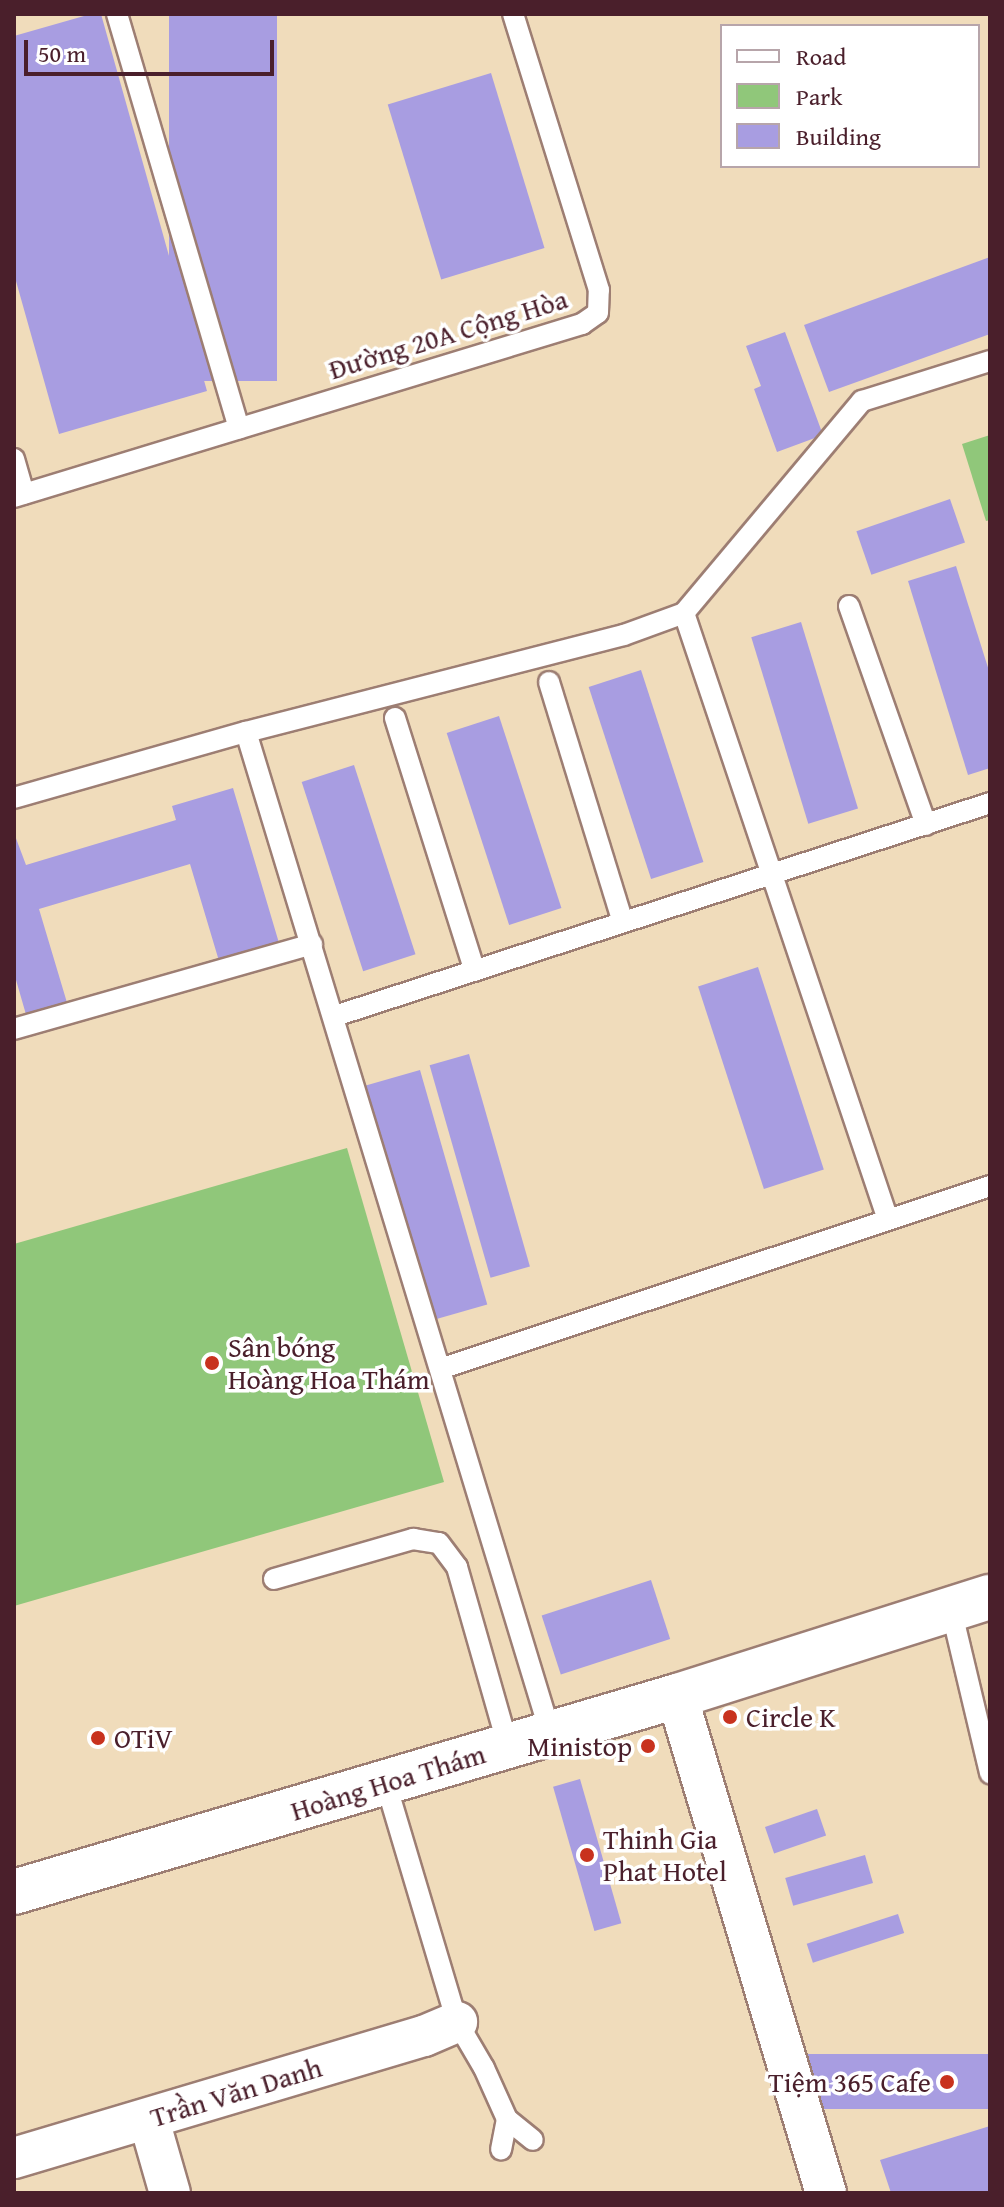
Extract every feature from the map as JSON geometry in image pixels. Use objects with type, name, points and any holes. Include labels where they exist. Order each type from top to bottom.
[{"type":"main road","name":"Hoàng Hoa Thám","points":[[14,1892],[386,1784],[971,1603]]},
{"type":"street","points":[[677,1696],[826,2193]]},
{"type":"street","name":"Trần Văn Danh","points":[[14,2158],[424,2036],[457,2022]]},
{"type":"street","points":[[149,2120],[170,2193]]},
{"type":"lane","points":[[117,14],[239,428]]},
{"type":"lane","name":"Đường 20A Cộng Hòa","points":[[19,495],[582,324],[598,313],[599,290],[513,14]]},
{"type":"lane","points":[[14,798],[246,732],[624,635],[684,613],[862,401],[990,361]]},
{"type":"lane","points":[[14,459],[19,495]]},
{"type":"lane","points":[[849,606],[926,825]]},
{"type":"lane","points":[[684,613],[888,1220]]},
{"type":"lane","points":[[549,682],[623,922]]},
{"type":"lane","points":[[395,718],[475,971]]},
{"type":"lane","points":[[246,732],[335,1016],[550,1732]]},
{"type":"lane","points":[[335,1016],[990,803]]},
{"type":"lane","points":[[14,1029],[312,944]]},
{"type":"lane","points":[[440,1369],[990,1186]]},
{"type":"lane","points":[[274,1579],[413,1539],[439,1543],[457,1567],[508,1746]]},
{"type":"lane","points":[[971,1603],[990,1773]]},
{"type":"lane","points":[[386,1784],[457,2022],[484,2068],[507,2119],[533,2140]]},
{"type":"lane","points":[[501,2149],[507,2119]]},
{"type":"green space","points":[[990,435],[990,520],[986,521],[962,444]]},
{"type":"green space","name":"Sân bóng Hoàng Hoa Thám","points":[[347,1148],[444,1482],[14,1606],[14,1244]]},
{"type":"building","points":[[91,14],[101,14],[207,391],[59,434],[14,274],[14,36]]},
{"type":"building","points":[[169,14],[277,14],[277,381],[169,381]]},
{"type":"building","points":[[491,73],[545,248],[441,280],[388,105]]},
{"type":"building","points":[[990,257],[990,334],[829,392],[804,325]]},
{"type":"building","points":[[785,332],[823,435],[777,452],[754,389],[761,386],[746,346]]},
{"type":"building","points":[[950,499],[965,542],[871,575],[856,531]]},
{"type":"building","points":[[956,566],[990,674],[990,768],[968,775],[908,581]]},
{"type":"building","points":[[801,622],[858,808],[808,824],[751,637]]},
{"type":"building","points":[[641,670],[703,862],[651,879],[589,687]]},
{"type":"building","points":[[499,716],[561,908],[509,925],[447,733]]},
{"type":"building","points":[[354,765],[415,954],[363,971],[302,782]]},
{"type":"building","points":[[233,788],[279,943],[219,961],[190,864],[39,909],[68,1006],[27,1018],[14,973],[14,833],[26,865],[176,820],[172,806]]},
{"type":"building","points":[[758,967],[824,1170],[764,1189],[698,986]]},
{"type":"building","points":[[469,1054],[530,1266],[491,1278],[430,1065]]},
{"type":"building","points":[[420,1070],[487,1305],[430,1321],[362,1087]]},
{"type":"building","points":[[651,1580],[670,1639],[561,1675],[542,1616]]},
{"type":"building","name":"Thinh Gia Phat Hotel","points":[[580,1779],[621,1923],[594,1931],[553,1787]]},
{"type":"building","points":[[817,1809],[826,1835],[774,1853],[765,1827]]},
{"type":"building","points":[[865,1855],[873,1883],[793,1906],[785,1878]]},
{"type":"building","points":[[898,1914],[904,1933],[813,1963],[807,1944]]},
{"type":"building","points":[[799,2054],[990,2054],[990,2109],[799,2109]]},
{"type":"building","points":[[990,2126],[990,2193],[891,2193],[880,2160]]},
{"type":"place","name":"Sân bóng Hoàng Hoa Thám","points":[[212,1363]]},
{"type":"place","name":"Circle K","points":[[730,1717]]},
{"type":"place","name":"OTiV","points":[[98,1738]]},
{"type":"place","name":"Ministop","points":[[648,1746]]},
{"type":"place","name":"Thinh Gia Phat Hotel","points":[[587,1855]]},
{"type":"place","name":"Tiệm 365 Cafe","points":[[947,2082]]}]
